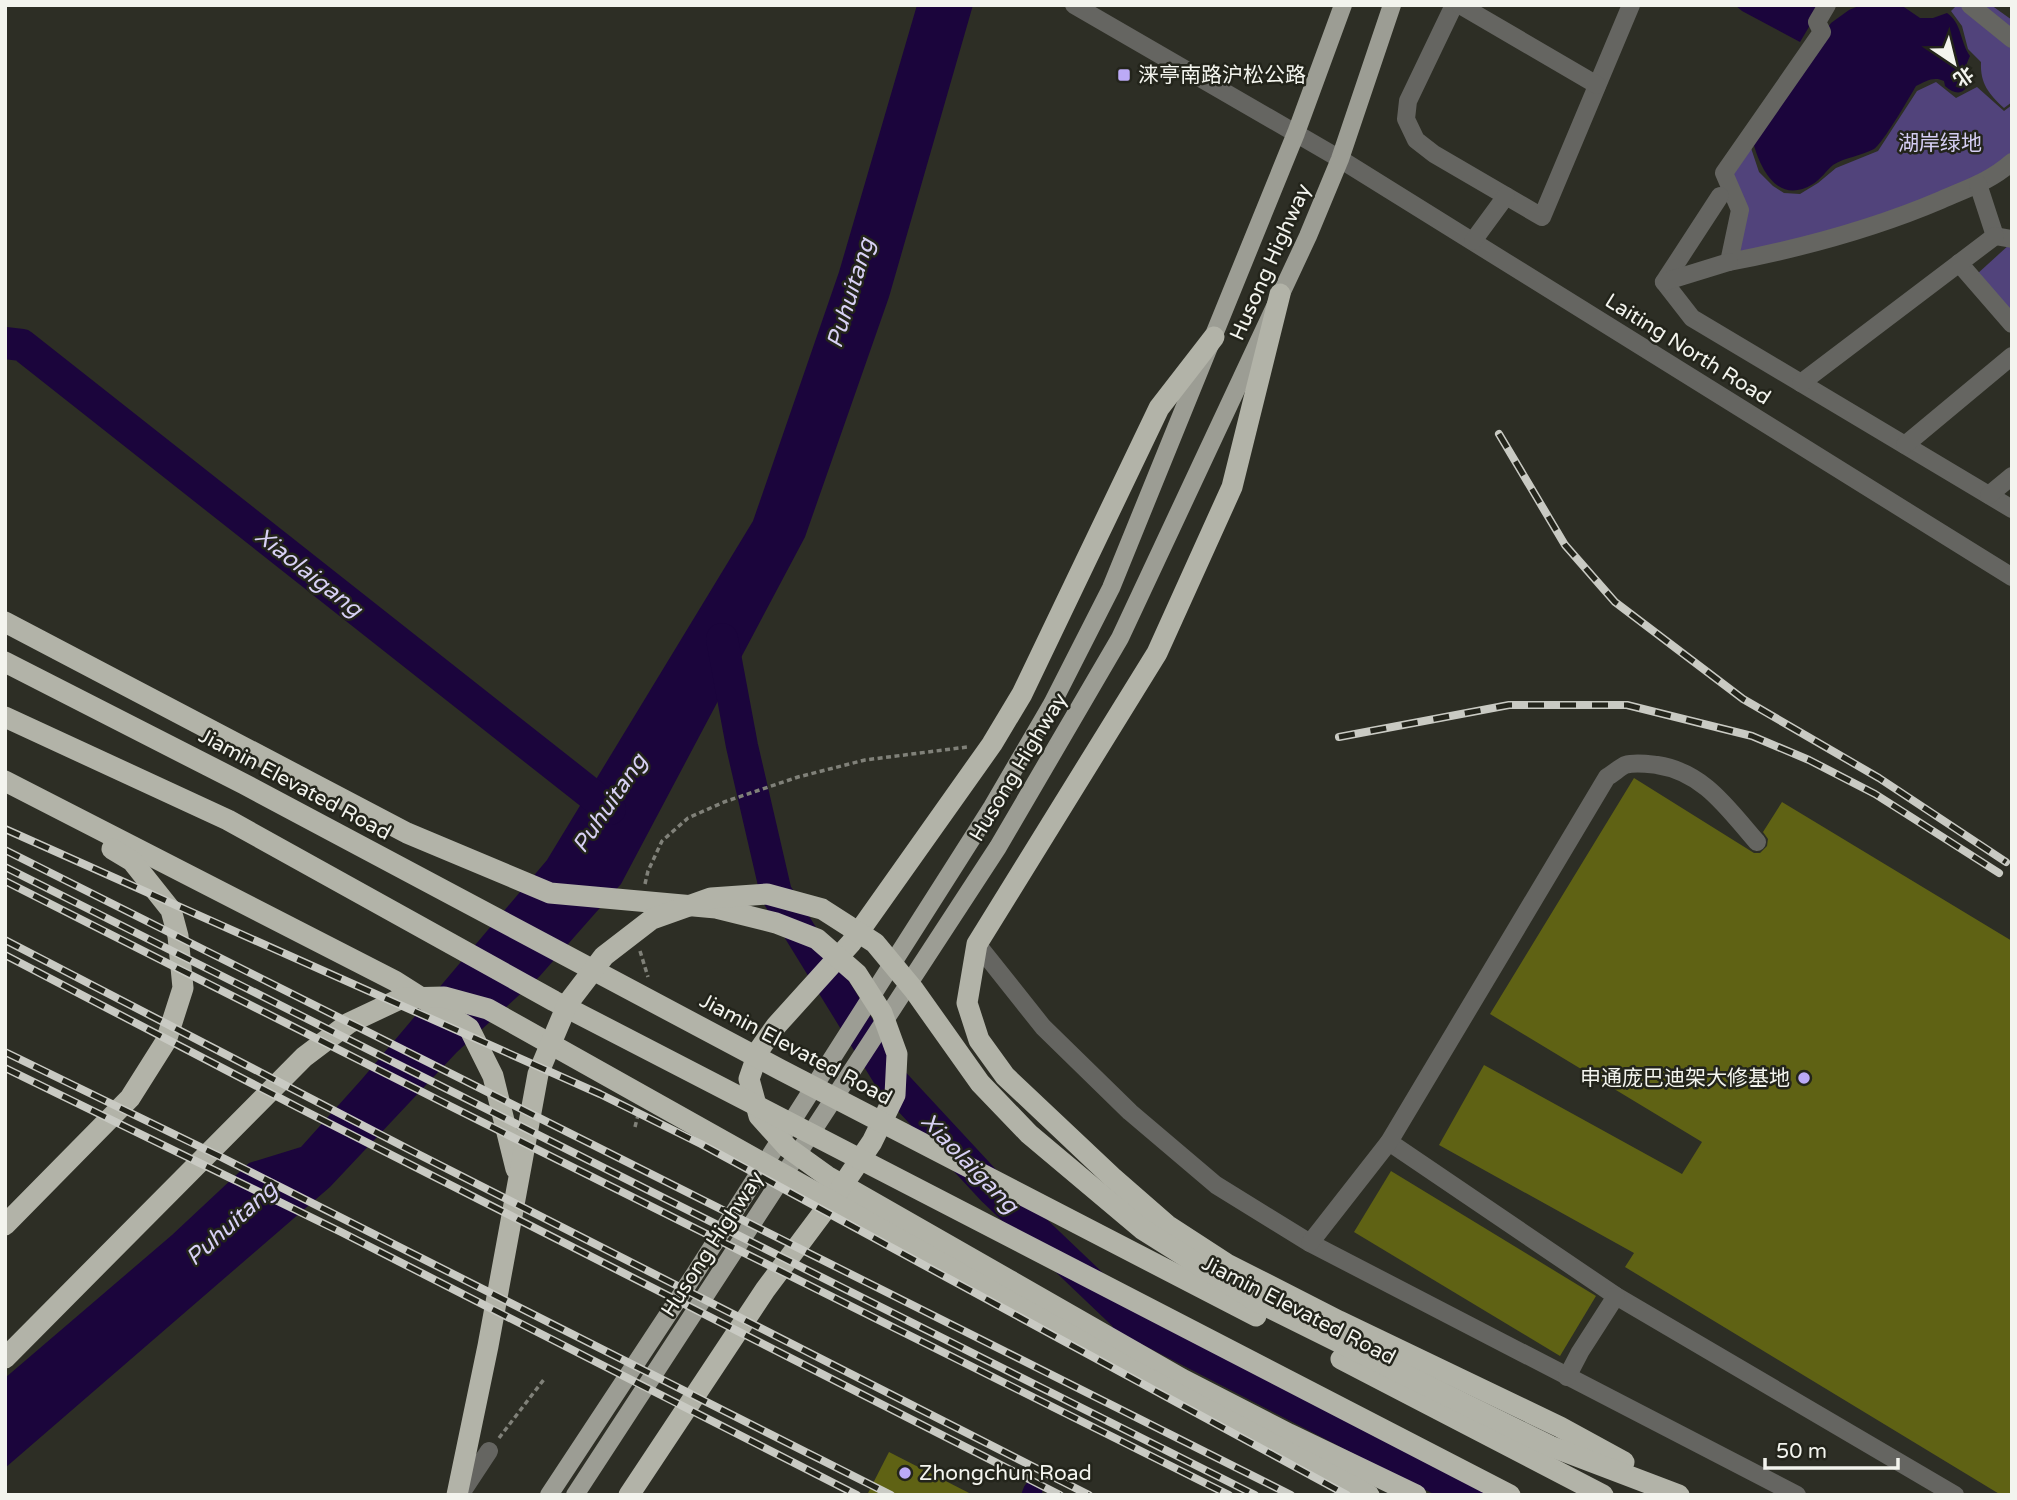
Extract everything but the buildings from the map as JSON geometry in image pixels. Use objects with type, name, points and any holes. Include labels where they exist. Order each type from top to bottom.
[{"type":"highway","points":[[1280,295],[1232,487],[1157,653],[977,944],[967,1003],[979,1040],[1005,1076],[1112,1177],[1167,1225],[1227,1265],[1560,1427],[1685,1495]]},
{"type":"highway","points":[[1214,337],[1159,408],[1023,694],[992,744],[851,943],[780,1021],[759,1050],[749,1079],[760,1116],[788,1148],[827,1176],[1182,1379],[1416,1495]]},
{"type":"highway","points":[[9,623],[407,832],[550,893],[716,908],[776,923],[817,939],[857,974],[882,1013],[897,1054],[895,1095],[872,1142],[765,1290],[629,1495]]},
{"type":"highway","name":"Jiamin Elevated Road","points":[[5,662],[244,784],[868,1115],[1603,1495]]},
{"type":"highway","points":[[5,717],[228,820],[554,1001],[1510,1495]]},
{"type":"highway","points":[[5,783],[395,981],[469,1028],[493,1076],[518,1178]]},
{"type":"highway","points":[[5,783],[132,860],[171,909],[178,936],[183,988],[166,1041],[130,1098],[5,1224]]},
{"type":"highway","points":[[459,1495],[538,1074],[568,1003],[604,956],[652,919],[711,898],[767,894],[822,909],[875,943],[914,990],[980,1083],[1029,1134],[1142,1229],[1256,1301],[1550,1446],[1679,1495]]},
{"type":"highway","points":[[5,1358],[304,1057],[349,1023],[402,998],[444,997],[488,1009],[1130,1369],[1369,1495]]},
{"type":"main road","name":"Husong Highway","points":[[549,1495],[704,1260],[999,796],[1052,704],[1111,588],[1296,133],[1343,5]]},
{"type":"main road","name":"Husong Highway","points":[[575,1495],[998,847],[1120,638],[1208,454],[1340,159],[1392,5]]},
{"type":"street","name":"Laiting North Road","points":[[1074,5],[1340,159],[2012,578]]},
{"type":"street","points":[[1454,5],[1408,101],[1406,119],[1416,140],[1434,154],[1542,217],[1631,5]]},
{"type":"street","points":[[1460,5],[1597,85]]},
{"type":"street","points":[[1729,262],[1740,211],[1724,173],[1822,32],[1816,22],[1828,5]]},
{"type":"street","points":[[1970,5],[2012,39]]},
{"type":"street","points":[[1664,282],[1729,262],[1777,253],[1892,220],[1995,177],[2012,162]]},
{"type":"street","points":[[1801,383],[1959,263],[2003,238],[1978,184]]},
{"type":"street","points":[[1473,241],[1506,196]]},
{"type":"street","points":[[1664,282],[1720,196]]},
{"type":"street","points":[[1959,263],[2012,324]]},
{"type":"street","points":[[1664,282],[1692,318],[2012,509]]},
{"type":"street","points":[[1905,445],[2012,356]]},
{"type":"street","points":[[1989,495],[2012,476]]},
{"type":"street","points":[[1310,1244],[1389,1143],[1607,777],[1626,765],[1646,763],[1691,775],[1708,786],[1757,842]]},
{"type":"street","points":[[977,944],[1043,1027],[1130,1112],[1216,1185],[1310,1244],[1797,1495]]},
{"type":"street","points":[[1389,1143],[1616,1296],[1955,1495]]},
{"type":"street","points":[[1567,1377],[1616,1296]]},
{"type":"street","points":[[459,1495],[489,1451]]},
{"type":"path","points":[[645,884],[648,871],[663,841],[688,818],[724,802],[798,777],[865,760],[992,744]]},
{"type":"path","points":[[640,951],[648,977]]},
{"type":"path","points":[[635,1127],[641,1104]]},
{"type":"path","points":[[489,1451],[545,1378]]},
{"type":"green space","points":[[1957,5],[1991,5],[2012,20],[2012,102],[2004,108],[1986,88],[1981,62],[1968,49],[1962,26],[1951,11]]},
{"type":"green space","name":"湖岸绿地","points":[[1936,82],[1956,98],[1977,87],[2004,111],[2012,105],[2012,153],[1982,177],[1883,218],[1741,255],[1728,174],[1750,145],[1759,172],[1773,186],[1784,193],[1800,194],[1836,168],[1878,151],[1917,91]]},
{"type":"green space","points":[[2012,245],[2012,314],[1976,275]]},
{"type":"water","name":"Puhuitang","points":[[917,5],[973,5],[889,297],[805,537],[621,884],[539,977],[457,1052],[330,1187],[5,1468],[5,1378],[172,1235],[249,1163],[301,1147],[547,860],[753,521],[839,272]]},
{"type":"water","points":[[1735,5],[1822,5],[1800,42]]},
{"type":"water","points":[[1861,5],[1901,5],[1920,18],[1933,18],[1947,13],[1956,22],[1970,56],[1966,69],[1968,83],[1961,92],[1952,91],[1945,86],[1944,81],[1937,79],[1916,86],[1874,149],[1833,165],[1816,182],[1800,190],[1780,187],[1759,161],[1752,138],[1831,23]]},
{"type":"waterway","name":"Xiaolaigang","points":[[5,343],[22,345],[610,809]]},
{"type":"waterway","name":"Xiaolaigang","points":[[722,639],[742,746],[776,893],[891,1080],[994,1191],[1128,1319],[1472,1495]]},
{"type":"waterway","points":[[1121,1331],[1128,1319]]},
{"type":"waterway","points":[[1031,1495],[1033,1490]]},
{"type":"railway","points":[[1499,434],[1565,545],[1615,602],[1743,699],[1879,778],[2006,862]]},
{"type":"railway","points":[[1339,737],[1509,705],[1627,705],[1752,736],[1809,760],[1875,794],[1999,873]]},
{"type":"railway","points":[[5,829],[600,1094],[701,1144],[1347,1495]]},
{"type":"railway","points":[[5,850],[1291,1495]]},
{"type":"railway","points":[[5,867],[1255,1495]]},
{"type":"railway","points":[[5,881],[1229,1495]]},
{"type":"railway","points":[[5,940],[412,1151],[1089,1495]]},
{"type":"railway","points":[[5,955],[299,1108],[1060,1495]]},
{"type":"railway","points":[[5,1052],[219,1156],[891,1495]]},
{"type":"railway","points":[[5,1068],[341,1232],[857,1495]]},
{"type":"place","name":"涞亭南路沪松公路","points":[[1124,75]]},
{"type":"place","name":"申通庞巴迪架大修基地","points":[[1804,1078]]},
{"type":"place","name":"Zhongchun Road","points":[[905,1473]]}]
